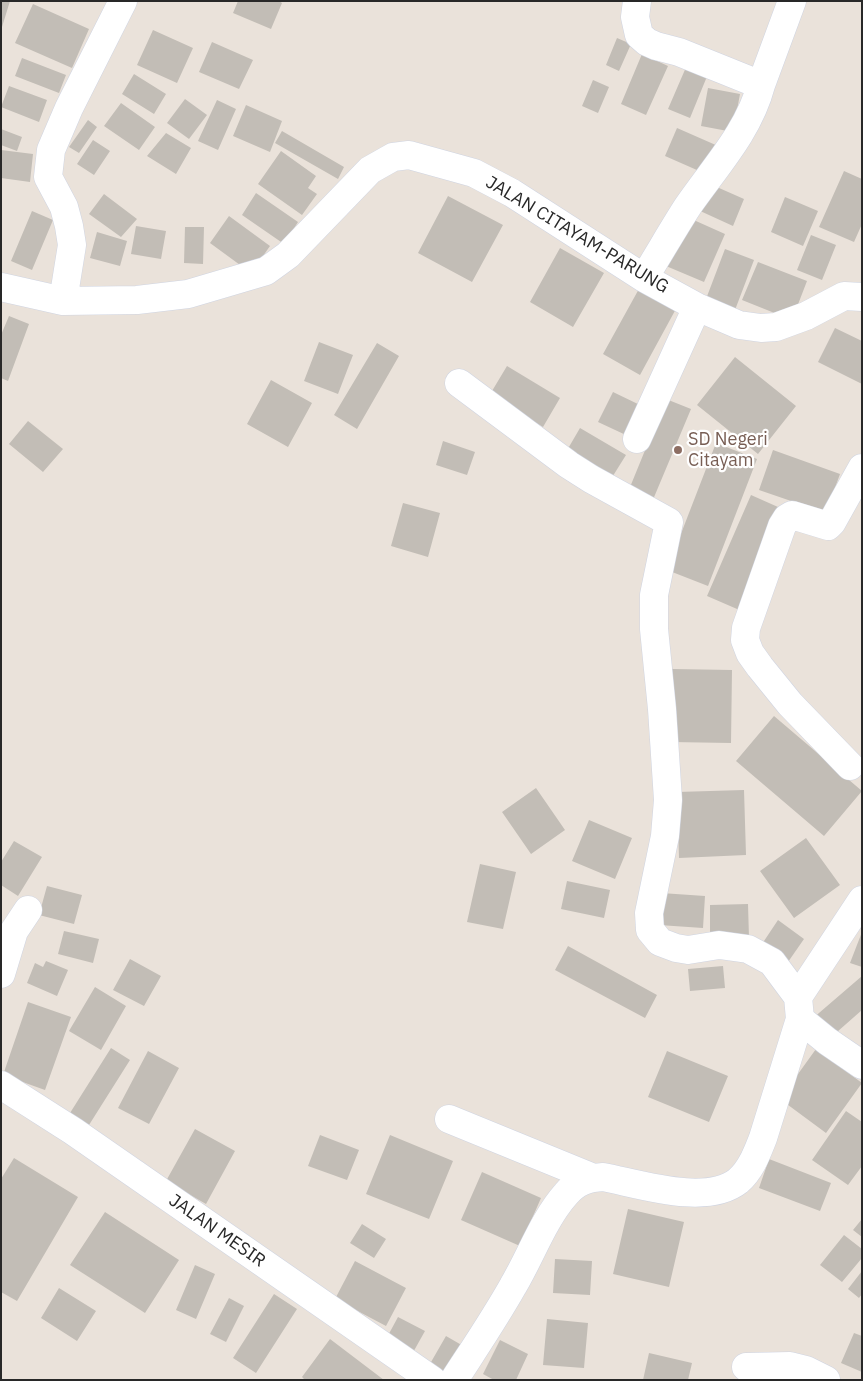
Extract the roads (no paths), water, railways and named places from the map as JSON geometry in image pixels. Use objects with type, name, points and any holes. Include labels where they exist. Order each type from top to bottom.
[{"type":"street","points":[[63,302],[72,246],[64,208],[48,177],[51,150],[69,108],[123,1]]},
{"type":"street","points":[[637,1],[635,18],[639,35],[647,42],[679,52],[761,85]]},
{"type":"street","points":[[644,278],[688,207],[742,129],[757,99],[792,1]]},
{"type":"street","name":"JALAN CITAYAM-PARUNG","points":[[1,287],[63,302],[137,300],[188,294],[266,271],[288,255],[370,170],[393,157],[409,155],[474,173],[512,193],[644,278],[697,307],[739,325],[761,328],[776,327],[806,316],[844,296],[862,297]]},
{"type":"street","points":[[637,439],[697,307]]},
{"type":"street","points":[[459,383],[569,465],[669,522],[654,595],[654,629],[668,800],[665,836],[649,913],[650,930],[660,942],[676,948],[688,950],[719,945],[748,949],[772,962],[799,1008],[827,1041],[862,1065]]},
{"type":"street","points":[[850,766],[790,704],[750,653],[745,640],[749,619],[782,526],[787,518],[792,515],[828,526],[862,468]]},
{"type":"street","points":[[449,1119],[591,1177],[603,1177],[702,1194],[718,1191],[738,1181],[748,1170],[763,1138],[799,1008],[862,900]]},
{"type":"street","points":[[1,974],[14,930],[28,910]]},
{"type":"street","name":"JALAN MESIR","points":[[1,1085],[73,1131],[432,1380]]},
{"type":"street","points":[[454,1380],[514,1286],[556,1207],[578,1183],[591,1177]]},
{"type":"street","points":[[746,1367],[790,1366],[806,1370],[826,1380]]},
{"type":"place","name":"SD Negeri Citayam","points":[[678,450]]}]
